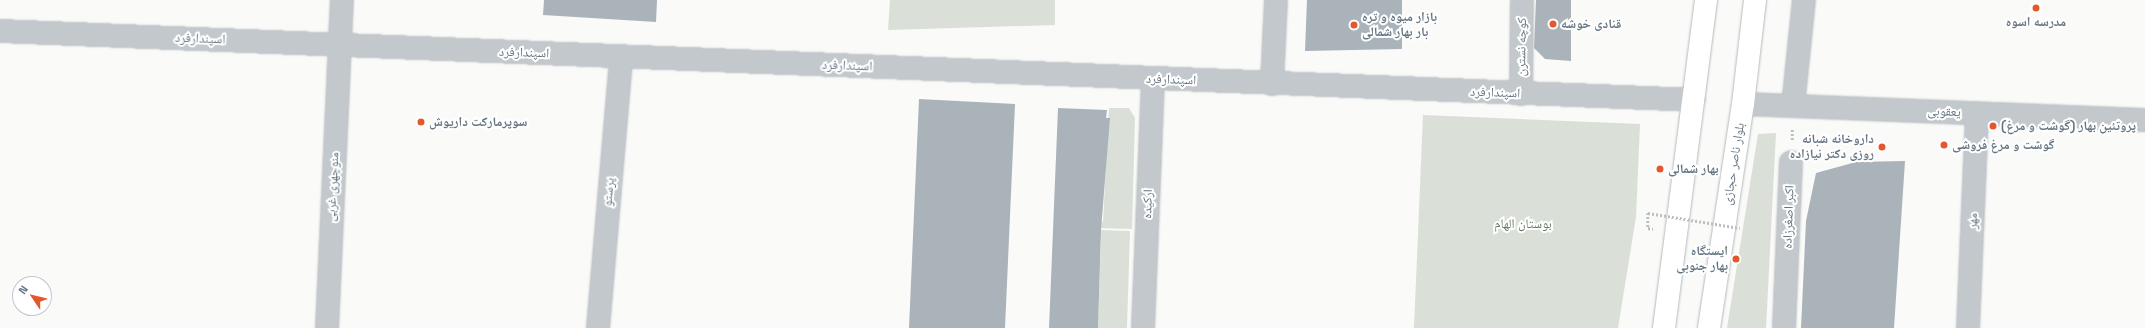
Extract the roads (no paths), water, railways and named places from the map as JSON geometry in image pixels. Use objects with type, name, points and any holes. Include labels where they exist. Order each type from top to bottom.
[{"type":"main road","points":[[1664,328],[1706,0]]},
{"type":"main road","name":"بلوار ناصر حجازی","points":[[1709,328],[1743,104],[1756,0]]},
{"type":"street","name":"منوچهری غربی","points":[[327,328],[342,0]]},
{"type":"street","points":[[1272,84],[1276,0]]},
{"type":"street","name":"کوچه نسترن","points":[[1521,94],[1522,0]]},
{"type":"street","points":[[1793,106],[1804,0]]},
{"type":"street","name":"اسپندارفرد","points":[[0,31],[1694,100]]},
{"type":"street","name":"پرستو","points":[[598,328],[620,57]]},
{"type":"street","name":"ارکیده","points":[[1143,328],[1153,79]]},
{"type":"street","name":"یعقوبی","points":[[1743,104],[2145,120]]},
{"type":"street","name":"مهر","points":[[1968,328],[1977,113]]},
{"type":"street","name":"اکبر اصغرزاده","points":[[1784,328],[1791,162]]},
{"type":"place","name":"مدرسه اسوه","points":[[2036,8]]},
{"type":"place","name":"قنادی خوشه","points":[[1553,24]]},
{"type":"place","name":"بازار میوه و تره بار بهار شمالی","points":[[1354,25]]},
{"type":"place","name":"سوپرمارکت داریوش","points":[[421,122]]},
{"type":"place","name":"پروتئین بهار (گوشت و مرغ)","points":[[1993,126]]},
{"type":"place","name":"گوشت و مرغ فروشی","points":[[1944,145]]},
{"type":"place","name":"داروخانه شبانه روزی دکتر نیازاده","points":[[1882,147]]},
{"type":"place","name":"بهار شمالی","points":[[1660,169]]},
{"type":"place","name":"ایستگاه بهار جنوبی","points":[[1736,259]]},
{"type":"park label","name":"بوستان الهام","points":[[1523,224]]}]
